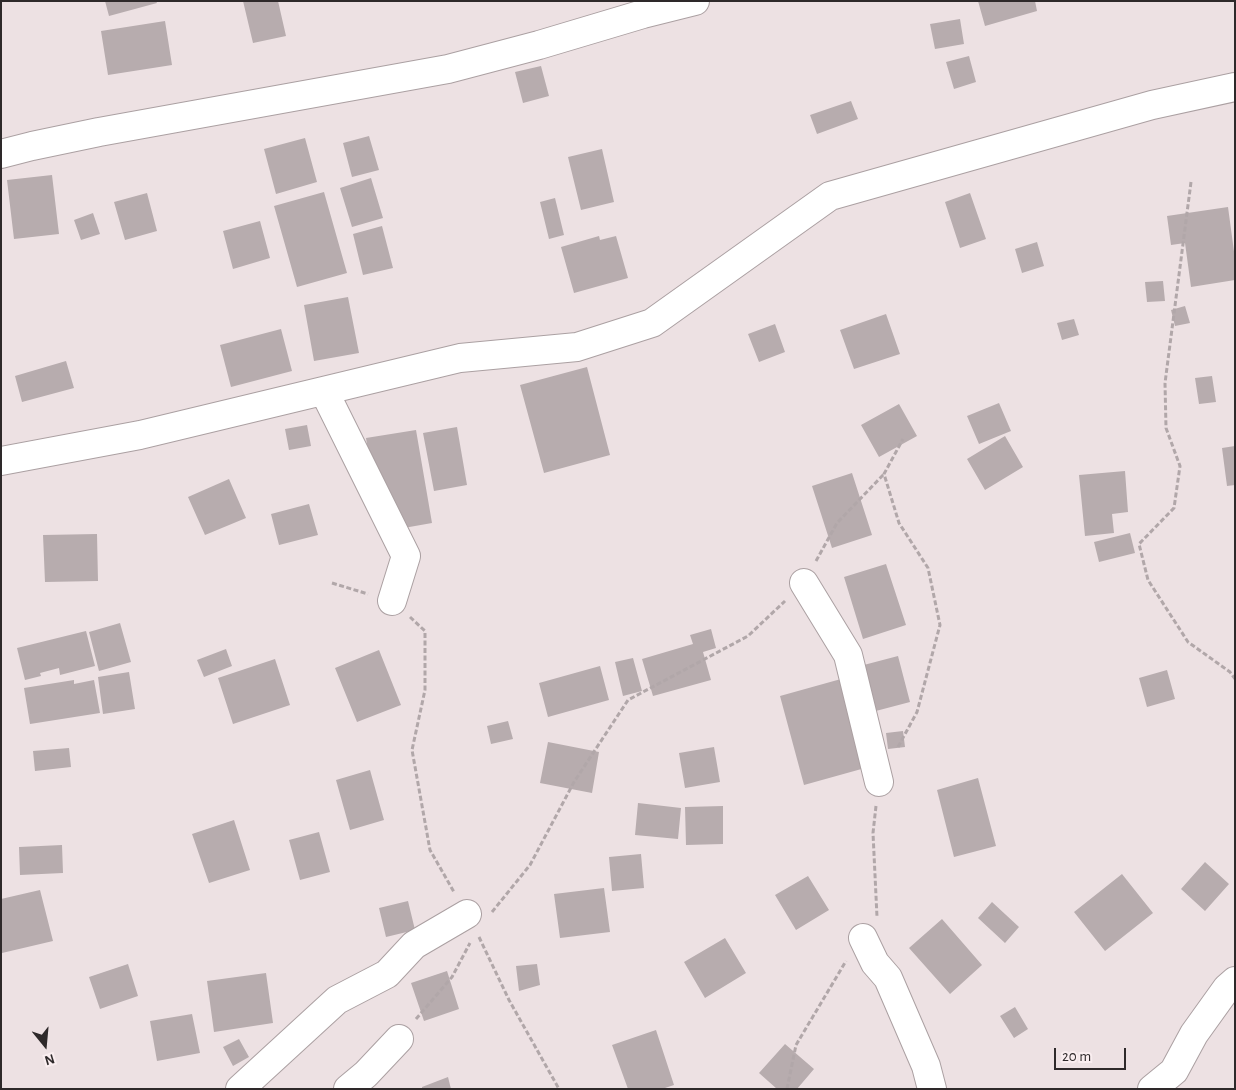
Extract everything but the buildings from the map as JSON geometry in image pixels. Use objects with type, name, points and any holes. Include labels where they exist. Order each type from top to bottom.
[{"type":"street","points":[[1,154],[99,132],[448,69],[695,1]]},
{"type":"street","points":[[1,461],[140,435],[460,358],[577,347],[652,323],[830,196],[1152,105],[1235,87]]},
{"type":"street","points":[[324,391],[406,556],[392,601]]},
{"type":"street","points":[[804,583],[848,655],[880,782]]},
{"type":"street","points":[[240,1089],[337,1000],[387,974],[414,945],[472,923]]},
{"type":"street","points":[[863,938],[875,964],[888,978],[926,1066],[932,1089]]},
{"type":"street","points":[[1152,1089],[1174,1071],[1194,1034],[1227,988],[1235,982]]},
{"type":"street","points":[[348,1089],[366,1074],[399,1039]]},
{"type":"path","points":[[1191,182],[1165,383],[1166,428],[1180,466],[1174,508],[1139,544],[1148,580],[1188,642],[1230,672],[1235,679]]},
{"type":"path","points":[[399,1039],[452,977],[472,923],[530,866],[574,782],[628,700],[748,636],[804,583],[837,523],[884,474]]},
{"type":"path","points":[[332,583],[392,601],[425,631],[425,690],[412,750],[430,850],[472,923],[508,1000],[559,1089]]}]
